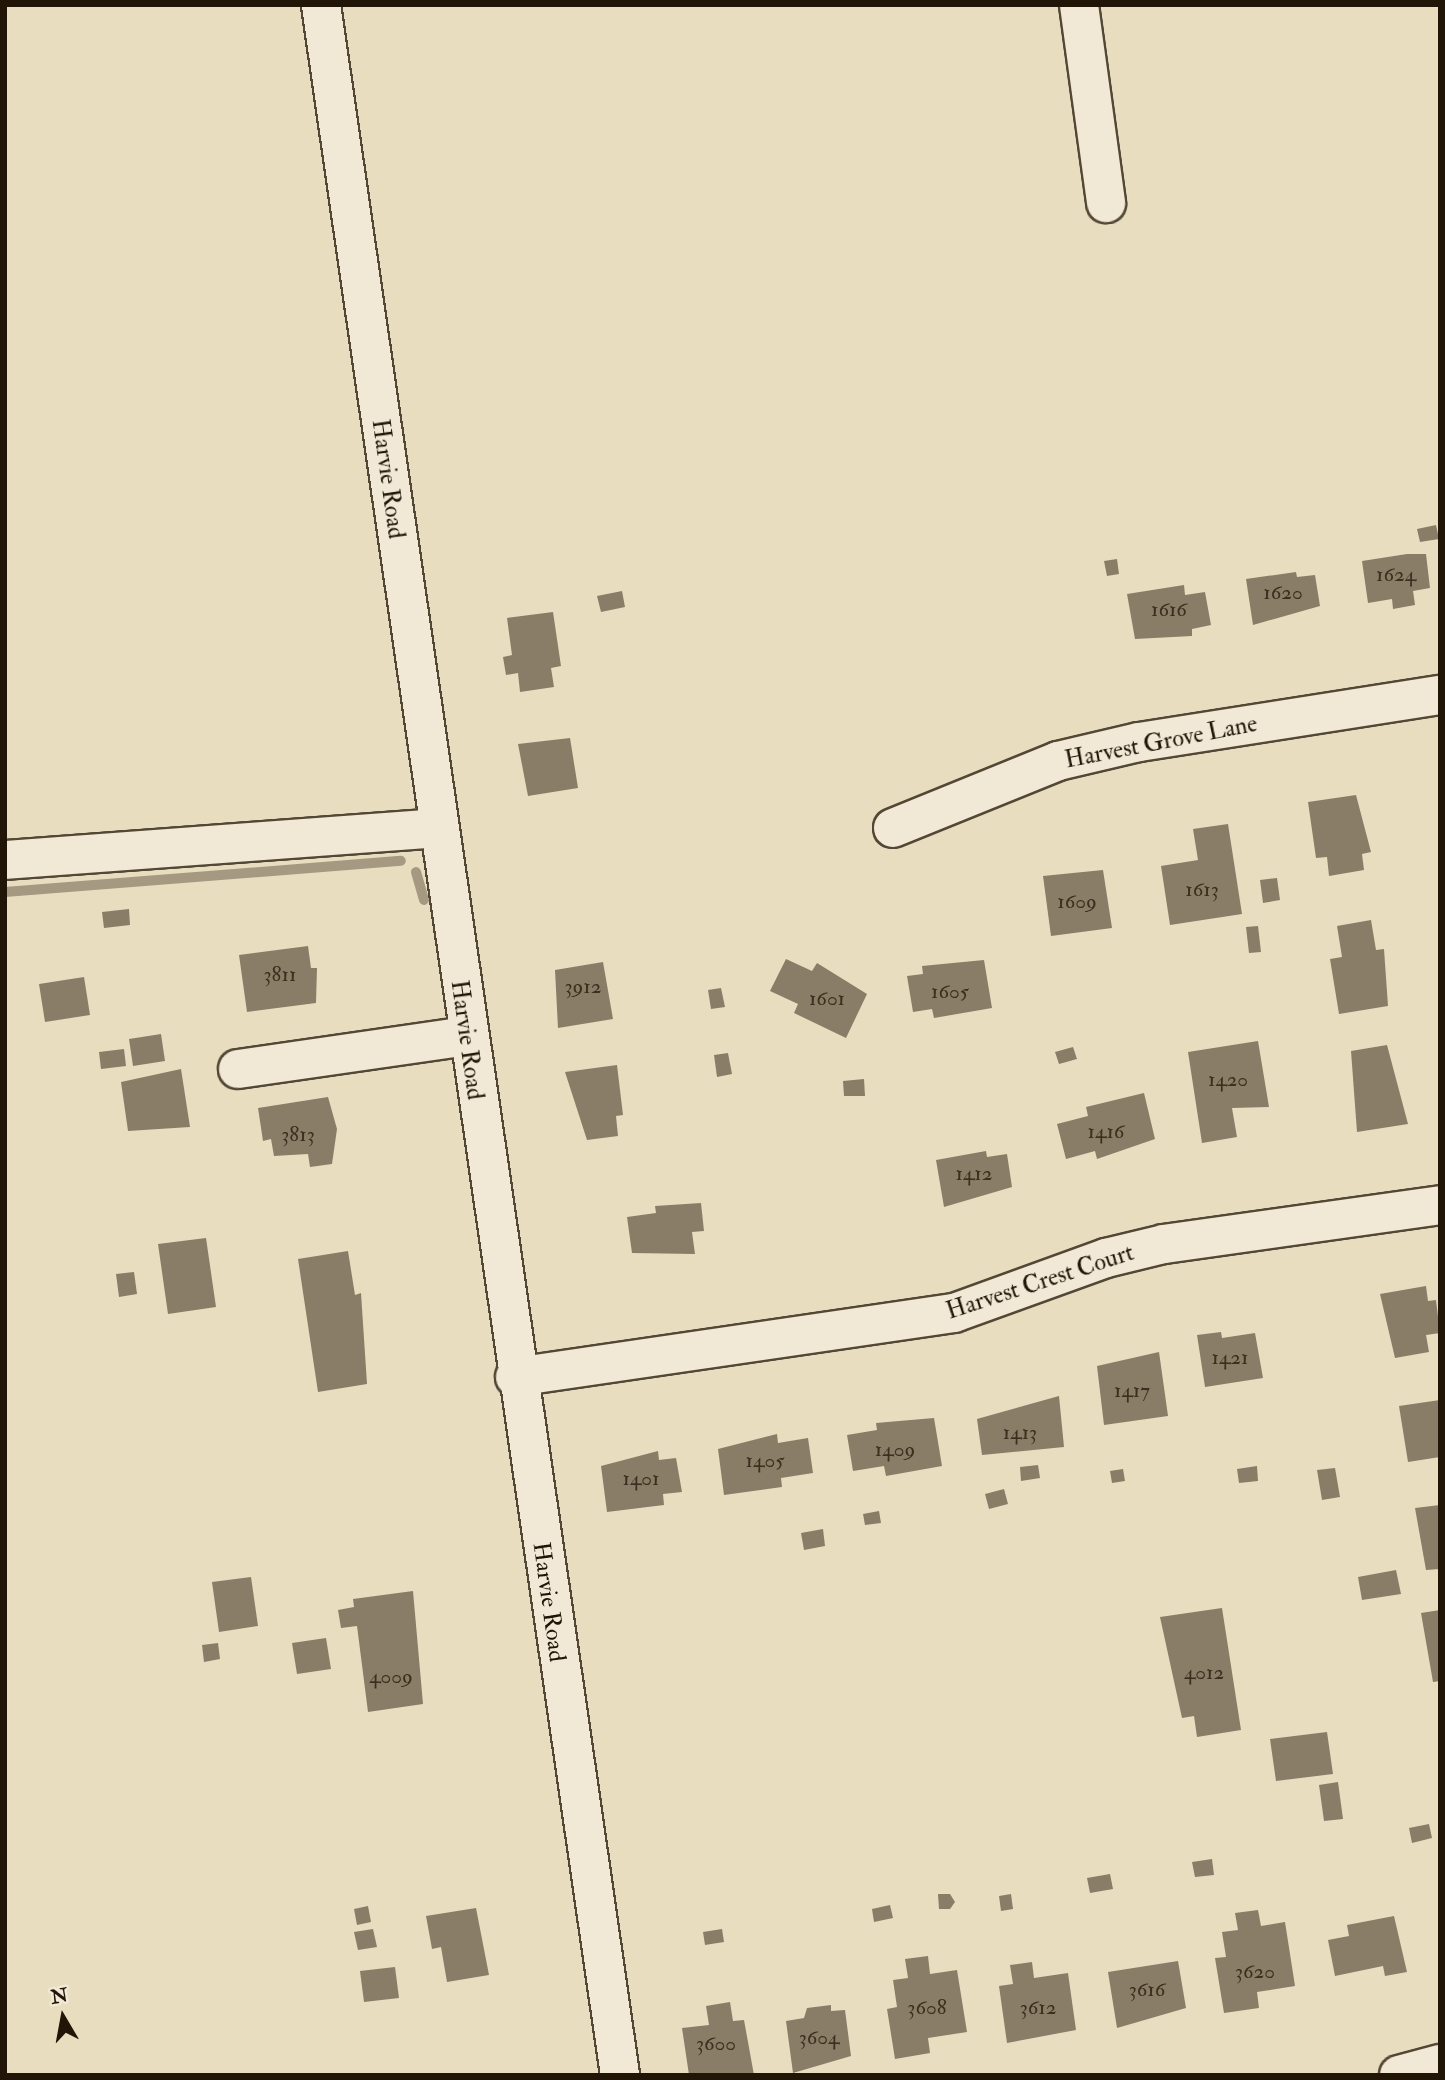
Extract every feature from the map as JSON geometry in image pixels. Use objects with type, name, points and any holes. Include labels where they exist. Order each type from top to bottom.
[{"type":"street","name":"Harvie Road","points":[[321,5],[515,1377],[620,2075]]},
{"type":"street","points":[[1079,5],[1106,203]]},
{"type":"street","name":"Harvest Grove Lane","points":[[893,828],[1058,761],[1139,742],[1440,695]]},
{"type":"street","points":[[5,860],[438,828]]},
{"type":"street","points":[[238,1069],[467,1037]]},
{"type":"street","name":"Harvest Crest Court","points":[[515,1377],[954,1313],[1106,1258],[1164,1244],[1440,1205]]},
{"type":"street","points":[[1399,2075],[1440,2064]]},
{"type":"building","points":[[1436,525],[1439,539],[1420,542],[1417,529]]},
{"type":"building","points":[[1426,554],[1430,588],[1413,591],[1415,605],[1393,609],[1392,599],[1368,603],[1362,561]]},
{"type":"building","points":[[1117,559],[1119,574],[1107,576],[1104,561]]},
{"type":"building","points":[[1296,572],[1297,577],[1315,575],[1320,606],[1253,625],[1246,579]]},
{"type":"building","points":[[1184,585],[1185,595],[1205,592],[1211,625],[1192,629],[1192,636],[1135,639],[1127,594]]},
{"type":"building","points":[[622,591],[625,607],[601,612],[597,596]]},
{"type":"building","points":[[553,612],[561,666],[551,668],[554,687],[520,692],[518,673],[506,675],[503,657],[512,655],[507,618]]},
{"type":"building","points":[[570,738],[578,788],[528,796],[518,744]]},
{"type":"building","points":[[1356,795],[1371,852],[1362,854],[1364,870],[1329,876],[1327,857],[1316,858],[1308,802]]},
{"type":"building","points":[[1228,824],[1242,914],[1170,925],[1161,866],[1198,860],[1193,829]]},
{"type":"building","points":[[1103,870],[1112,928],[1051,936],[1043,876]]},
{"type":"building","points":[[1277,878],[1280,900],[1263,903],[1260,880]]},
{"type":"building","points":[[129,909],[130,925],[104,928],[102,912]]},
{"type":"building","points":[[1371,920],[1376,950],[1384,949],[1388,1006],[1339,1014],[1330,959],[1342,957],[1337,926]]},
{"type":"building","points":[[1258,926],[1261,952],[1249,953],[1246,927]]},
{"type":"building","points":[[308,946],[311,968],[317,968],[316,1003],[247,1012],[239,955]]},
{"type":"building","points":[[786,959],[812,971],[817,963],[867,994],[846,1038],[794,1013],[798,1004],[770,991]]},
{"type":"building","points":[[984,960],[992,1008],[934,1018],[932,1009],[913,1012],[907,976],[923,974],[922,966]]},
{"type":"building","points":[[603,962],[613,1019],[558,1028],[555,970]]},
{"type":"building","points":[[84,977],[90,1015],[45,1022],[39,984]]},
{"type":"building","points":[[721,988],[725,1007],[711,1009],[708,990]]},
{"type":"building","points":[[161,1034],[165,1061],[133,1066],[129,1039]]},
{"type":"building","points":[[1258,1041],[1269,1107],[1232,1108],[1237,1137],[1202,1143],[1188,1052]]},
{"type":"building","points":[[1387,1045],[1408,1124],[1357,1132],[1351,1051]]},
{"type":"building","points":[[1073,1047],[1077,1059],[1059,1064],[1055,1052]]},
{"type":"building","points":[[124,1049],[126,1066],[101,1069],[99,1052]]},
{"type":"building","points":[[728,1053],[732,1074],[717,1077],[714,1055]]},
{"type":"building","points":[[617,1065],[623,1115],[616,1116],[618,1136],[587,1140],[565,1072]]},
{"type":"building","points":[[181,1069],[190,1127],[128,1131],[121,1082]]},
{"type":"building","points":[[864,1079],[865,1096],[844,1096],[843,1081]]},
{"type":"building","points":[[1144,1093],[1155,1139],[1097,1159],[1095,1151],[1066,1159],[1057,1124],[1088,1116],[1086,1107]]},
{"type":"building","points":[[328,1097],[337,1129],[332,1164],[310,1167],[308,1154],[274,1156],[271,1139],[263,1141],[258,1108]]},
{"type":"building","points":[[986,1151],[987,1157],[1007,1154],[1012,1187],[944,1207],[936,1160]]},
{"type":"building","points":[[701,1203],[704,1231],[692,1232],[695,1254],[632,1253],[627,1217],[656,1213],[655,1206]]},
{"type":"building","points":[[206,1238],[216,1307],[168,1314],[158,1244]]},
{"type":"building","points":[[348,1251],[355,1295],[361,1293],[367,1384],[318,1392],[298,1259]]},
{"type":"building","points":[[134,1272],[137,1294],[119,1297],[116,1274]]},
{"type":"building","points":[[1426,1286],[1428,1301],[1436,1300],[1440,1333],[1426,1335],[1429,1352],[1395,1358],[1380,1294]]},
{"type":"building","points":[[1221,1332],[1222,1338],[1255,1333],[1263,1378],[1205,1387],[1197,1335]]},
{"type":"building","points":[[1159,1352],[1168,1416],[1104,1425],[1097,1366]]},
{"type":"building","points":[[1059,1396],[1064,1447],[982,1455],[977,1419]]},
{"type":"building","points":[[1440,1400],[1440,1457],[1408,1462],[1399,1406]]},
{"type":"building","points":[[934,1418],[942,1466],[886,1476],[884,1466],[853,1471],[847,1435],[877,1430],[876,1423]]},
{"type":"building","points":[[777,1434],[778,1443],[808,1438],[813,1473],[781,1478],[782,1487],[724,1495],[718,1449]]},
{"type":"building","points":[[658,1451],[659,1460],[676,1458],[682,1492],[663,1494],[664,1505],[607,1512],[601,1466]]},
{"type":"building","points":[[1038,1465],[1040,1478],[1021,1481],[1020,1467]]},
{"type":"building","points":[[1257,1466],[1258,1481],[1239,1483],[1237,1469]]},
{"type":"building","points":[[1335,1468],[1340,1497],[1322,1500],[1317,1470]]},
{"type":"building","points":[[1123,1469],[1125,1481],[1112,1483],[1110,1471]]},
{"type":"building","points":[[1004,1489],[1008,1504],[989,1509],[985,1494]]},
{"type":"building","points":[[1440,1505],[1440,1569],[1426,1570],[1415,1508]]},
{"type":"building","points":[[879,1511],[881,1523],[865,1525],[863,1514]]},
{"type":"building","points":[[823,1529],[825,1546],[804,1550],[801,1533]]},
{"type":"building","points":[[1396,1570],[1401,1594],[1362,1600],[1358,1577]]},
{"type":"building","points":[[251,1577],[258,1626],[219,1632],[212,1582]]},
{"type":"building","points":[[413,1591],[423,1704],[368,1712],[357,1626],[341,1628],[338,1610],[354,1607],[353,1599]]},
{"type":"building","points":[[1222,1608],[1241,1730],[1197,1737],[1194,1716],[1182,1718],[1160,1617]]},
{"type":"building","points":[[1440,1610],[1440,1681],[1433,1682],[1421,1613]]},
{"type":"building","points":[[326,1638],[331,1669],[297,1674],[292,1643]]},
{"type":"building","points":[[218,1643],[220,1659],[204,1662],[202,1645]]},
{"type":"building","points":[[1327,1732],[1333,1774],[1276,1781],[1270,1739]]},
{"type":"building","points":[[1338,1782],[1343,1819],[1324,1821],[1319,1785]]},
{"type":"building","points":[[1429,1824],[1432,1838],[1412,1843],[1409,1828]]},
{"type":"building","points":[[1212,1859],[1214,1875],[1195,1877],[1192,1862]]},
{"type":"building","points":[[1110,1874],[1113,1889],[1090,1893],[1087,1878]]},
{"type":"building","points":[[938,1894],[950,1894],[955,1902],[950,1909],[939,1909]]},
{"type":"building","points":[[1011,1894],[1013,1909],[1001,1911],[999,1896]]},
{"type":"building","points":[[890,1905],[893,1918],[874,1922],[872,1909]]},
{"type":"building","points":[[368,1906],[371,1922],[357,1925],[354,1909]]},
{"type":"building","points":[[476,1908],[489,1975],[447,1982],[441,1947],[432,1949],[426,1916]]},
{"type":"building","points":[[1258,1910],[1261,1926],[1285,1922],[1295,1986],[1257,1992],[1259,2008],[1224,2013],[1215,1958],[1226,1957],[1222,1932],[1238,1930],[1235,1913]]},
{"type":"building","points":[[1394,1916],[1407,1972],[1385,1976],[1383,1966],[1335,1976],[1328,1940],[1349,1936],[1347,1925]]},
{"type":"building","points":[[373,1929],[377,1947],[358,1950],[354,1932]]},
{"type":"building","points":[[722,1929],[724,1942],[705,1945],[703,1932]]},
{"type":"building","points":[[928,1956],[930,1974],[957,1970],[967,2032],[928,2038],[930,2053],[895,2059],[887,2009],[897,2007],[893,1980],[908,1978],[905,1959]]},
{"type":"building","points":[[1178,1961],[1186,2008],[1117,2028],[1108,1972]]},
{"type":"building","points":[[1032,1962],[1034,1978],[1068,1973],[1076,2030],[1007,2043],[999,1986],[1013,1984],[1010,1965]]},
{"type":"building","points":[[395,1967],[399,1998],[364,2002],[360,1971]]},
{"type":"building","points":[[730,2002],[733,2021],[744,2020],[754,2075],[689,2075],[682,2028],[709,2025],[706,2006]]},
{"type":"building","points":[[831,2005],[831,2011],[845,2010],[851,2056],[793,2073],[786,2021],[804,2018],[807,2008]]},
{"type":"waterway","points":[[5,892],[401,861]]},
{"type":"waterway","points":[[416,872],[424,900]]}]
